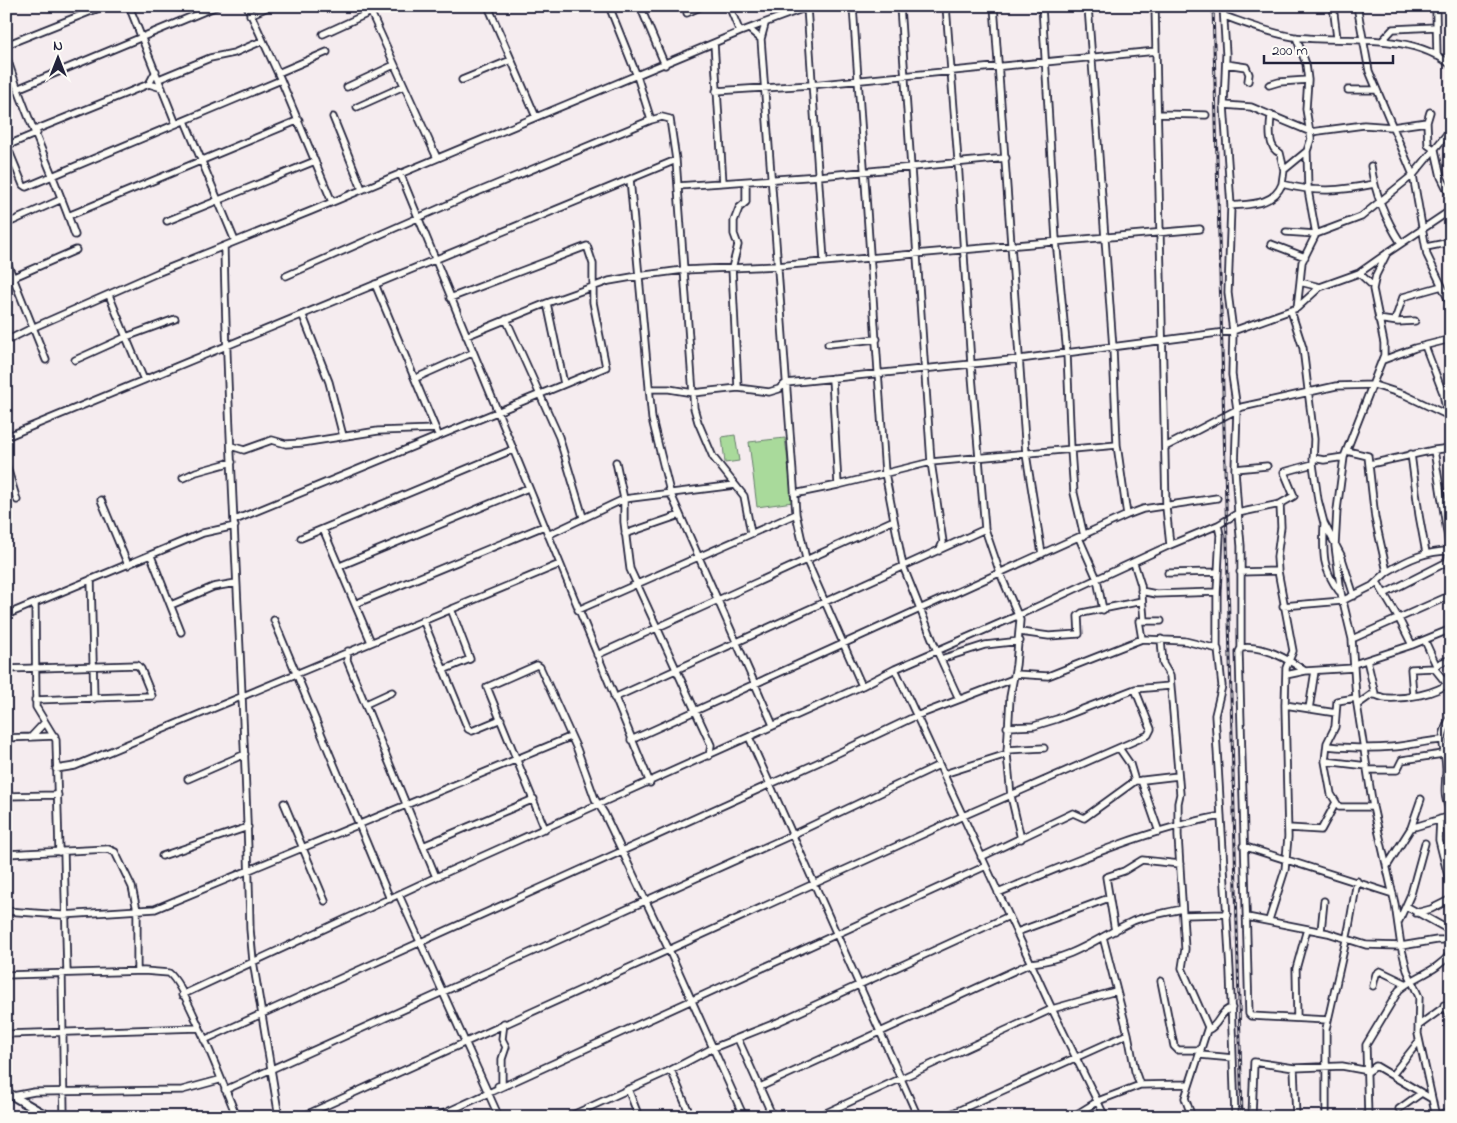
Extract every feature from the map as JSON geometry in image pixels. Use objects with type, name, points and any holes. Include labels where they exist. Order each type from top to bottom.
[{"type":"main road","points":[[10,1094],[34,1113],[49,1117]]},
{"type":"street","points":[[6,45],[104,6]]},
{"type":"street","points":[[129,6],[176,124]]},
{"type":"street","points":[[17,88],[141,39],[217,6]]},
{"type":"street","points":[[247,6],[299,120],[332,202]]},
{"type":"street","points":[[250,15],[270,6]]},
{"type":"street","points":[[488,6],[536,117]]},
{"type":"street","points":[[608,6],[637,76],[652,120]]},
{"type":"street","points":[[640,6],[665,64]]},
{"type":"street","points":[[687,13],[702,6]]},
{"type":"street","points":[[729,6],[740,32]]},
{"type":"street","points":[[853,6],[885,473],[903,566],[937,651],[960,699]]},
{"type":"street","points":[[900,6],[912,166],[923,368],[931,462],[944,542],[940,551]]},
{"type":"street","points":[[946,6],[978,458],[985,529],[1000,573],[1019,615],[1020,641],[1007,727],[1007,752],[1011,796],[1021,839]]},
{"type":"street","points":[[994,6],[1000,66],[1010,244],[1026,454],[1042,554]]},
{"type":"street","points":[[1042,6],[1056,240],[1067,353],[1074,493],[1082,537],[1097,579],[1102,610]]},
{"type":"street","points":[[1088,6],[1113,348],[1116,445],[1127,515]]},
{"type":"street","points":[[1155,6],[1166,507],[1170,545]]},
{"type":"street","points":[[1223,6],[1226,64],[1224,105],[1231,206],[1228,293],[1232,331],[1232,375],[1238,409],[1235,468],[1240,572],[1241,648],[1239,652],[1249,1016],[1328,1020]]},
{"type":"street","points":[[1333,6],[1337,38]]},
{"type":"street","points":[[1357,6],[1369,71],[1413,175],[1426,248],[1451,305]]},
{"type":"street","points":[[6,341],[109,294],[236,241],[740,32],[808,7],[811,85],[824,261]]},
{"type":"street","points":[[323,34],[370,9],[437,158]]},
{"type":"street","points":[[1436,12],[1437,56]]},
{"type":"street","points":[[1224,16],[1266,31],[1296,37],[1382,41],[1437,56],[1451,65]]},
{"type":"street","points":[[765,24],[761,39],[773,180],[777,266],[796,514],[806,559],[823,602],[862,686]]},
{"type":"street","points":[[1382,41],[1393,28],[1436,27]]},
{"type":"street","points":[[749,29],[761,39]]},
{"type":"street","points":[[1296,37],[1306,64],[1308,80],[1306,109],[1311,132],[1308,190],[1316,234],[1305,257],[1298,279],[1300,282],[1294,309],[1303,348],[1314,439],[1313,461],[1324,523],[1324,563],[1328,577],[1341,593]]},
{"type":"street","points":[[159,79],[210,58],[234,53],[262,41]]},
{"type":"street","points":[[714,43],[723,183]]},
{"type":"street","points":[[716,91],[811,85],[1156,51]]},
{"type":"street","points":[[278,73],[327,52]]},
{"type":"street","points":[[6,55],[8,68],[36,132],[75,235]]},
{"type":"street","points":[[462,80],[511,60]]},
{"type":"street","points":[[1226,64],[1246,67],[1249,74],[1248,81]]},
{"type":"street","points":[[347,87],[394,65]]},
{"type":"street","points":[[156,71],[149,84],[7,146],[24,186],[281,80]]},
{"type":"street","points":[[1269,85],[1279,82],[1308,80]]},
{"type":"street","points":[[149,84],[162,88]]},
{"type":"street","points":[[357,107],[404,86]]},
{"type":"street","points":[[1348,90],[1376,90]]},
{"type":"street","points":[[1224,105],[1251,107],[1311,132],[1322,132],[1364,124],[1392,127],[1427,122]]},
{"type":"street","points":[[1430,112],[1427,122],[1428,145],[1435,150],[1441,177],[1451,197]]},
{"type":"street","points":[[1158,114],[1206,115]]},
{"type":"street","points":[[1231,206],[1269,200],[1276,195],[1282,184],[1284,170],[1280,153],[1274,150],[1272,145],[1271,115]]},
{"type":"street","points":[[332,116],[362,189]]},
{"type":"street","points":[[286,276],[418,220],[471,195],[652,120],[666,117],[672,121],[693,394],[698,422],[713,457],[736,485],[746,501],[751,533]]},
{"type":"street","points":[[68,216],[299,120]]},
{"type":"street","points":[[185,121],[236,241]]},
{"type":"street","points":[[1286,232],[1316,234],[1361,217],[1382,203],[1386,196],[1413,175],[1435,150],[1448,139],[1451,129]]},
{"type":"street","points":[[1284,170],[1309,149],[1322,132]]},
{"type":"street","points":[[678,186],[773,180],[958,161],[1006,158]]},
{"type":"street","points":[[6,437],[303,316],[375,284],[676,160]]},
{"type":"street","points":[[167,221],[315,161]]},
{"type":"street","points":[[1371,166],[1374,184],[1391,228],[1400,243]]},
{"type":"street","points":[[400,173],[472,353],[650,783]]},
{"type":"street","points":[[630,179],[652,419],[670,492],[773,725]]},
{"type":"street","points":[[738,388],[732,268],[738,245],[734,234],[734,221],[740,208],[746,202],[746,182]]},
{"type":"street","points":[[1282,184],[1308,190],[1340,190],[1374,184]]},
{"type":"street","points":[[6,224],[62,199]]},
{"type":"street","points":[[649,389],[670,389],[693,394],[738,388],[769,392],[779,389],[786,383],[878,372],[1020,359],[1232,331],[1294,309],[1320,287],[1359,273],[1400,243],[1451,210]]},
{"type":"street","points":[[466,336],[547,303],[609,281],[638,276],[684,270],[777,266],[871,256],[917,254],[1010,244],[1200,229]]},
{"type":"street","points":[[1426,248],[1451,242]]},
{"type":"street","points":[[1271,244],[1305,257]]},
{"type":"street","points":[[224,246],[236,583],[253,961],[279,1117]]},
{"type":"street","points":[[6,615],[128,564],[235,523],[496,411],[606,367],[593,302],[593,264],[588,247],[586,246],[450,298]]},
{"type":"street","points":[[14,277],[76,250]]},
{"type":"street","points":[[1387,253],[1373,286],[1384,343],[1383,360],[1344,457],[1336,510],[1335,546],[1342,601],[1352,639],[1356,701],[1373,806],[1393,894],[1409,983],[1419,997],[1419,1041],[1436,1116],[1451,1111]]},
{"type":"street","points":[[6,260],[46,360]]},
{"type":"street","points":[[1359,273],[1373,286]]},
{"type":"street","points":[[1300,282],[1320,287]]},
{"type":"street","points":[[375,284],[416,378],[438,436]]},
{"type":"street","points":[[1395,320],[1403,297],[1442,286]]},
{"type":"street","points":[[1444,292],[1451,290]]},
{"type":"street","points":[[109,294],[144,380]]},
{"type":"street","points":[[547,303],[564,384]]},
{"type":"street","points":[[303,316],[329,382],[343,436]]},
{"type":"street","points":[[75,360],[175,318]]},
{"type":"street","points":[[506,319],[562,446],[583,517]]},
{"type":"street","points":[[1378,319],[1395,320],[1398,322],[1415,321]]},
{"type":"street","points":[[828,344],[877,339]]},
{"type":"street","points":[[1383,360],[1451,339]]},
{"type":"street","points":[[1425,346],[1443,392],[1449,417]]},
{"type":"street","points":[[416,378],[472,353]]},
{"type":"street","points":[[832,378],[838,485]]},
{"type":"street","points":[[1165,447],[1238,409],[1336,386],[1374,385],[1405,394],[1449,417]]},
{"type":"street","points":[[183,478],[232,459],[244,450],[272,440],[302,444],[378,431],[436,429]]},
{"type":"street","points":[[794,494],[931,462],[1116,445]]},
{"type":"street","points":[[231,446],[244,450]]},
{"type":"street","points":[[1370,464],[1411,454],[1451,448]]},
{"type":"street","points":[[301,538],[512,450]]},
{"type":"street","points":[[1384,594],[1447,562],[1451,551],[1434,450]]},
{"type":"street","points":[[1347,451],[1367,455],[1370,464],[1375,518],[1386,572]]},
{"type":"street","points":[[1411,454],[1418,515],[1426,553]]},
{"type":"street","points":[[182,995],[436,877],[650,783],[773,725],[978,634],[1170,545],[1218,526],[1238,513],[1280,504],[1294,496],[1284,472],[1313,461],[1344,457]]},
{"type":"street","points":[[616,462],[624,499],[625,534],[630,569],[711,745],[718,752]]},
{"type":"street","points":[[6,464],[17,500]]},
{"type":"street","points":[[1235,468],[1267,466]]},
{"type":"street","points":[[548,535],[624,499],[736,485]]},
{"type":"street","points":[[340,566],[528,488]]},
{"type":"street","points":[[631,740],[1127,515],[1143,509],[1217,498]]},
{"type":"street","points":[[101,500],[128,564]]},
{"type":"street","points":[[1269,920],[1287,859],[1285,705],[1286,675],[1293,651],[1278,572],[1277,557],[1281,527],[1280,504]]},
{"type":"street","points":[[578,610],[796,514]]},
{"type":"street","points":[[625,534],[680,515]]},
{"type":"street","points":[[597,655],[894,520]]},
{"type":"street","points":[[1324,523],[1341,555],[1354,596]]},
{"type":"street","points":[[355,604],[544,526]]},
{"type":"street","points":[[1218,526],[1220,535],[1217,647],[1222,686],[1215,715],[1232,1008],[1235,1117]]},
{"type":"street","points":[[323,529],[371,642]]},
{"type":"street","points":[[614,698],[985,529]]},
{"type":"street","points":[[944,542],[951,546]]},
{"type":"street","points":[[1283,606],[1342,601],[1354,596],[1376,582],[1386,572],[1411,558],[1426,553],[1451,551]]},
{"type":"street","points":[[151,556],[181,632]]},
{"type":"street","points":[[1134,562],[1141,591],[1144,620]]},
{"type":"street","points":[[56,769],[75,766],[340,654],[560,564]]},
{"type":"street","points":[[1168,573],[1218,572]]},
{"type":"street","points":[[1240,572],[1278,572]]},
{"type":"street","points":[[91,579],[94,699]]},
{"type":"street","points":[[1376,582],[1399,619],[1412,645]]},
{"type":"street","points":[[171,605],[213,587],[236,583]]},
{"type":"street","points":[[1141,591],[1156,594],[1217,592]]},
{"type":"street","points":[[1352,639],[1451,595]]},
{"type":"street","points":[[1020,632],[1049,636],[1079,634],[1079,615],[1142,601]]},
{"type":"street","points":[[35,604],[35,700],[38,714],[55,736],[66,914],[64,1117]]},
{"type":"street","points":[[444,670],[470,659],[451,608]]},
{"type":"street","points":[[274,620],[390,899]]},
{"type":"street","points":[[423,620],[468,729],[472,731],[501,719]]},
{"type":"street","points":[[1142,639],[1139,621],[1161,621]]},
{"type":"street","points":[[1286,675],[1354,666],[1425,641],[1451,628]]},
{"type":"street","points":[[978,634],[979,647]]},
{"type":"street","points":[[204,1040],[916,716],[1014,676],[1048,676],[1142,639],[1161,639],[1217,647]]},
{"type":"street","points":[[1161,639],[1163,664],[1168,672],[1170,686],[1178,776],[1180,864],[1185,949],[1182,968],[1208,1030],[1185,1098],[1192,1117]]},
{"type":"street","points":[[941,659],[994,643],[1020,641]]},
{"type":"street","points":[[1373,806],[1342,808],[1335,804],[1327,780],[1325,762],[1327,746],[1335,727],[1337,700],[1356,701],[1375,694],[1387,698],[1414,695],[1438,690],[1450,685],[1435,667],[1425,641]]},
{"type":"street","points":[[1241,648],[1249,647],[1290,660],[1305,671]]},
{"type":"street","points":[[347,660],[348,651]]},
{"type":"street","points":[[340,654],[347,660],[366,704],[436,877]]},
{"type":"street","points":[[1414,695],[1411,669],[1435,667],[1451,659]]},
{"type":"street","points":[[1367,660],[1375,694]]},
{"type":"street","points":[[6,669],[93,668],[137,665],[142,670],[152,696],[35,700]]},
{"type":"street","points":[[545,829],[487,685],[538,665],[598,806],[646,901],[744,1117]]},
{"type":"street","points":[[896,669],[1074,1057],[1105,1117]]},
{"type":"street","points":[[1309,709],[1314,671]]},
{"type":"street","points":[[1007,727],[1034,726],[1057,719],[1135,688],[1170,686]]},
{"type":"street","points":[[301,1117],[504,1023],[1151,732],[1150,722],[1135,688]]},
{"type":"street","points":[[366,704],[392,692]]},
{"type":"street","points":[[1285,705],[1336,713]]},
{"type":"street","points":[[1410,828],[1451,815],[1444,794],[1448,766],[1443,754],[1442,740],[1451,716]]},
{"type":"street","points":[[31,737],[45,722]]},
{"type":"street","points":[[6,738],[55,736]]},
{"type":"street","points":[[6,911],[66,914],[159,908],[570,737]]},
{"type":"street","points":[[749,737],[794,834],[836,935],[858,985],[882,1032],[918,1117]]},
{"type":"street","points":[[1327,746],[1358,748],[1363,746],[1392,747],[1442,740]]},
{"type":"street","points":[[709,756],[711,745]]},
{"type":"street","points":[[944,774],[1007,752],[1044,748]]},
{"type":"street","points":[[1119,748],[1130,764],[1159,832]]},
{"type":"street","points":[[188,779],[245,754]]},
{"type":"street","points":[[1325,762],[1398,770],[1402,760],[1443,754]]},
{"type":"street","points":[[225,1090],[794,834],[940,765]]},
{"type":"street","points":[[982,857],[1073,812],[1084,818],[1138,781],[1178,776]]},
{"type":"street","points":[[6,796],[58,795]]},
{"type":"street","points":[[423,846],[534,799]]},
{"type":"street","points":[[1386,866],[1410,828],[1421,799]]},
{"type":"street","points":[[284,803],[325,901]]},
{"type":"street","points":[[1288,828],[1321,830],[1335,804]]},
{"type":"street","points":[[998,893],[1068,864],[1159,832],[1221,816]]},
{"type":"street","points":[[1440,819],[1439,840],[1451,888]]},
{"type":"street","points":[[162,856],[248,827]]},
{"type":"street","points":[[1398,923],[1406,906],[1425,843]]},
{"type":"street","points":[[1243,846],[1393,894]]},
{"type":"street","points":[[6,854],[108,849],[115,852],[132,886],[137,910],[137,971]]},
{"type":"street","points":[[1115,931],[1106,877],[1124,871],[1142,860],[1180,864]]},
{"type":"street","points":[[436,1117],[986,866]]},
{"type":"street","points":[[1326,1117],[1328,1020],[1347,940],[1357,881]]},
{"type":"street","points":[[399,895],[490,1093],[499,1117]]},
{"type":"street","points":[[1017,932],[1109,898]]},
{"type":"street","points":[[1416,913],[1431,909],[1451,899]]},
{"type":"street","points":[[1322,931],[1324,901]]},
{"type":"street","points":[[1406,906],[1451,931]]},
{"type":"street","points":[[760,1087],[1031,963],[1050,961],[1066,956],[1141,918],[1182,912],[1227,914]]},
{"type":"street","points":[[568,1117],[671,1070],[713,1048],[738,1040],[989,927],[1009,916]]},
{"type":"street","points":[[1247,917],[1322,931],[1372,946],[1401,946],[1437,940],[1451,940]]},
{"type":"street","points":[[1297,1018],[1296,969],[1307,929]]},
{"type":"street","points":[[1103,937],[1140,1085]]},
{"type":"street","points":[[1368,1117],[1366,1070],[1368,1041],[1395,996],[1409,983],[1438,967],[1451,953]]},
{"type":"street","points":[[6,974],[137,971],[169,973],[176,981],[204,1040],[237,1117]]},
{"type":"street","points":[[1373,986],[1376,974],[1380,971],[1409,983]]},
{"type":"street","points":[[1161,981],[1174,1046],[1178,1050],[1233,1058]]},
{"type":"street","points":[[817,1117],[1052,1009],[1116,991]]},
{"type":"street","points":[[1418,1026],[1444,1005],[1451,1002]]},
{"type":"street","points":[[1444,1005],[1451,1017]]},
{"type":"street","points":[[1208,1030],[1214,1027],[1227,1009],[1232,1008]]},
{"type":"street","points":[[490,1093],[491,1089],[502,1084],[502,1059],[506,1047],[502,1041],[501,1030],[504,1023]]},
{"type":"street","points":[[6,1034],[198,1028]]},
{"type":"street","points":[[944,1117],[1128,1034]]},
{"type":"street","points":[[738,1040],[773,1117]]},
{"type":"street","points":[[1393,1074],[1419,1041]]},
{"type":"street","points":[[1252,1117],[1254,1062],[1294,1068],[1326,1065],[1372,1071],[1376,1066],[1393,1074],[1420,1094],[1432,1099]]},
{"type":"street","points":[[1294,1068],[1296,1117]]},
{"type":"street","points":[[671,1070],[691,1117]]},
{"type":"street","points":[[10,1094],[64,1091],[182,1090],[220,1080]]},
{"type":"street","points":[[1072,1117],[1098,1101],[1140,1085],[1189,1084]]},
{"type":"street","points":[[628,1090],[639,1117]]},
{"type":"street","points":[[1399,1109],[1420,1094]]},
{"type":"street","points":[[585,1110],[588,1117]]},
{"type":"green space","points":[[735,435],[739,461],[725,463],[722,437]]},
{"type":"green space","points":[[785,438],[793,502],[757,507],[749,442]]},
{"type":"railway","points":[[1213,6],[1242,1117]]}]
